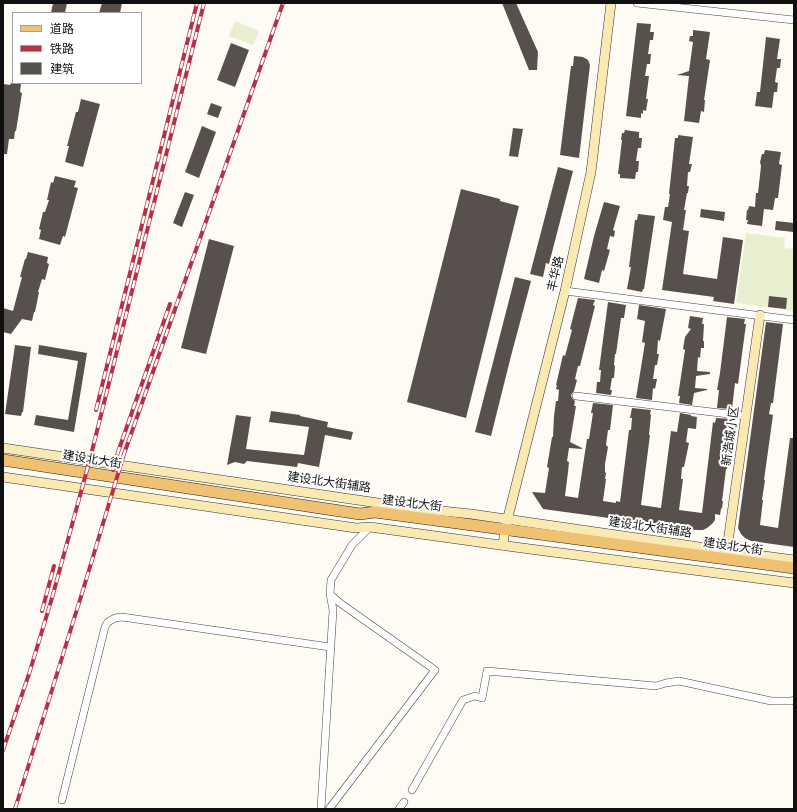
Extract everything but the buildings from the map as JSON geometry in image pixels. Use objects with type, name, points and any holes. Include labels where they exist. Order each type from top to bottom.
[{"type":"main road","name":"建设北大街","points":[[3,460],[360,514],[375,512],[505,533],[726,556],[794,568]]},
{"type":"main road","points":[[505,533],[794,576]]},
{"type":"street","name":"丰华路","points":[[505,533],[564,291],[591,172],[611,3]]},
{"type":"street","points":[[637,3],[794,20]]},
{"type":"street","points":[[564,291],[794,320]]},
{"type":"street","name":"新浩城小区","points":[[726,556],[760,315]]},
{"type":"street","points":[[576,396],[746,416]]},
{"type":"street","name":"建设北大街辅路","points":[[3,448],[412,508],[471,514],[505,533]]},
{"type":"street","name":"建设北大街辅路","points":[[3,477],[356,528],[370,527],[505,533],[794,583]]},
{"type":"street","points":[[321,809],[333,610],[330,594],[331,580],[352,545],[370,527]]},
{"type":"street","points":[[726,556],[794,560]]},
{"type":"street","points":[[329,809],[435,670],[340,603],[330,594]]},
{"type":"street","points":[[62,800],[105,627],[108,622],[115,618],[122,617],[330,647]]},
{"type":"street","points":[[412,790],[463,700],[474,696],[482,698],[487,671],[656,686],[679,681],[771,701],[790,702],[794,700]]},
{"type":"street","points":[[399,809],[404,802]]},
{"type":"green space","points":[[235,21],[259,31],[253,45],[229,36]]},
{"type":"green space","points":[[746,233],[785,238],[784,248],[794,249],[794,311],[736,303]]},
{"type":"railway","points":[[96,410],[197,3]]},
{"type":"railway","points":[[3,750],[29,674],[52,598],[90,459],[204,3]]},
{"type":"railway","points":[[15,809],[124,454],[283,3]]},
{"type":"railway","points":[[113,470],[170,304]]},
{"type":"railway","points":[[42,611],[54,566]]}]
